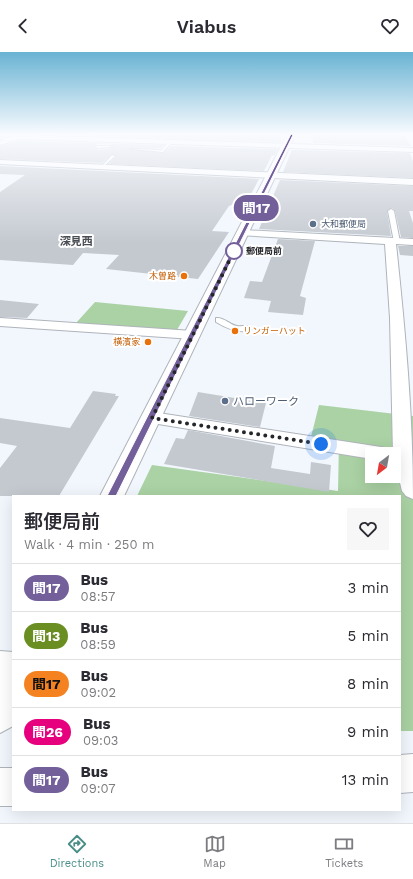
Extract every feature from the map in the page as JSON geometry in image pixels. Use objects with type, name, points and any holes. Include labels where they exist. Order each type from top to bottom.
[{"type":"main road","points":[[113,495],[244,234],[274,171]]},
{"type":"main road","points":[[0,715],[12,691]]},
{"type":"main road","points":[[401,774],[413,773]]},
{"type":"main road","points":[[0,787],[12,786]]},
{"type":"street","points":[[186,171],[413,182]]},
{"type":"street","points":[[244,234],[413,242]]},
{"type":"street","points":[[394,241],[397,318],[398,447]]},
{"type":"street","points":[[0,322],[193,335]]},
{"type":"street","points":[[152,418],[365,451]]},
{"type":"street","points":[[401,464],[413,491]]},
{"type":"street","points":[[0,665],[12,666]]},
{"type":"lane","points":[[391,211],[394,241]]},
{"type":"lane","points":[[219,320],[230,328],[249,328]]},
{"type":"green space","points":[[95,302],[188,311],[177,330],[76,323]]},
{"type":"green space","points":[[319,405],[413,416],[413,731],[401,731],[401,495],[137,495],[152,465],[338,491],[339,442],[311,437]]},
{"type":"building","points":[[0,171],[99,171],[259,179],[248,200],[239,198],[236,203],[229,206],[212,231],[229,232],[198,279],[106,269],[119,255],[83,253],[73,265],[0,260],[0,192],[25,175],[0,174]]},
{"type":"building","points":[[413,171],[413,178],[283,172]]},
{"type":"building","points":[[280,180],[413,186],[413,211],[409,211],[413,223],[413,238],[401,237],[395,211],[392,208],[387,211],[391,236],[259,229]]},
{"type":"building","points":[[278,239],[315,241],[300,296],[306,298],[303,315],[268,312],[271,301],[244,298],[250,281],[262,282]]},
{"type":"building","points":[[398,246],[413,246],[413,256],[400,255]]},
{"type":"building","points":[[0,300],[39,304],[27,318],[0,317]]},
{"type":"building","points":[[93,391],[116,394],[115,396],[119,396],[60,495],[0,496],[0,468],[17,446],[0,443],[0,418],[70,428]]},
{"type":"building","points":[[198,392],[266,403],[260,427],[189,416]]},
{"type":"building","points":[[188,430],[275,446],[271,468],[310,474],[311,462],[331,465],[329,492],[164,464],[176,438],[184,439]]},
{"type":"bus line","name":"間17","points":[[113,495],[274,171]]},
{"type":"place","name":"大和郵便局","points":[[313,224]]},
{"type":"place","name":"郵便局前","points":[[234,251]]},
{"type":"place","name":"木曽路","points":[[184,276]]},
{"type":"place","name":"リンガーハット","points":[[235,331]]},
{"type":"place","name":"横濱家","points":[[148,342]]},
{"type":"place","name":"ハローワーク","points":[[225,401]]},
{"type":"district","name":"深見西","points":[[76,241]]},
{"type":"route","points":[[234,251],[236,247],[152,418],[321,444]]}]
